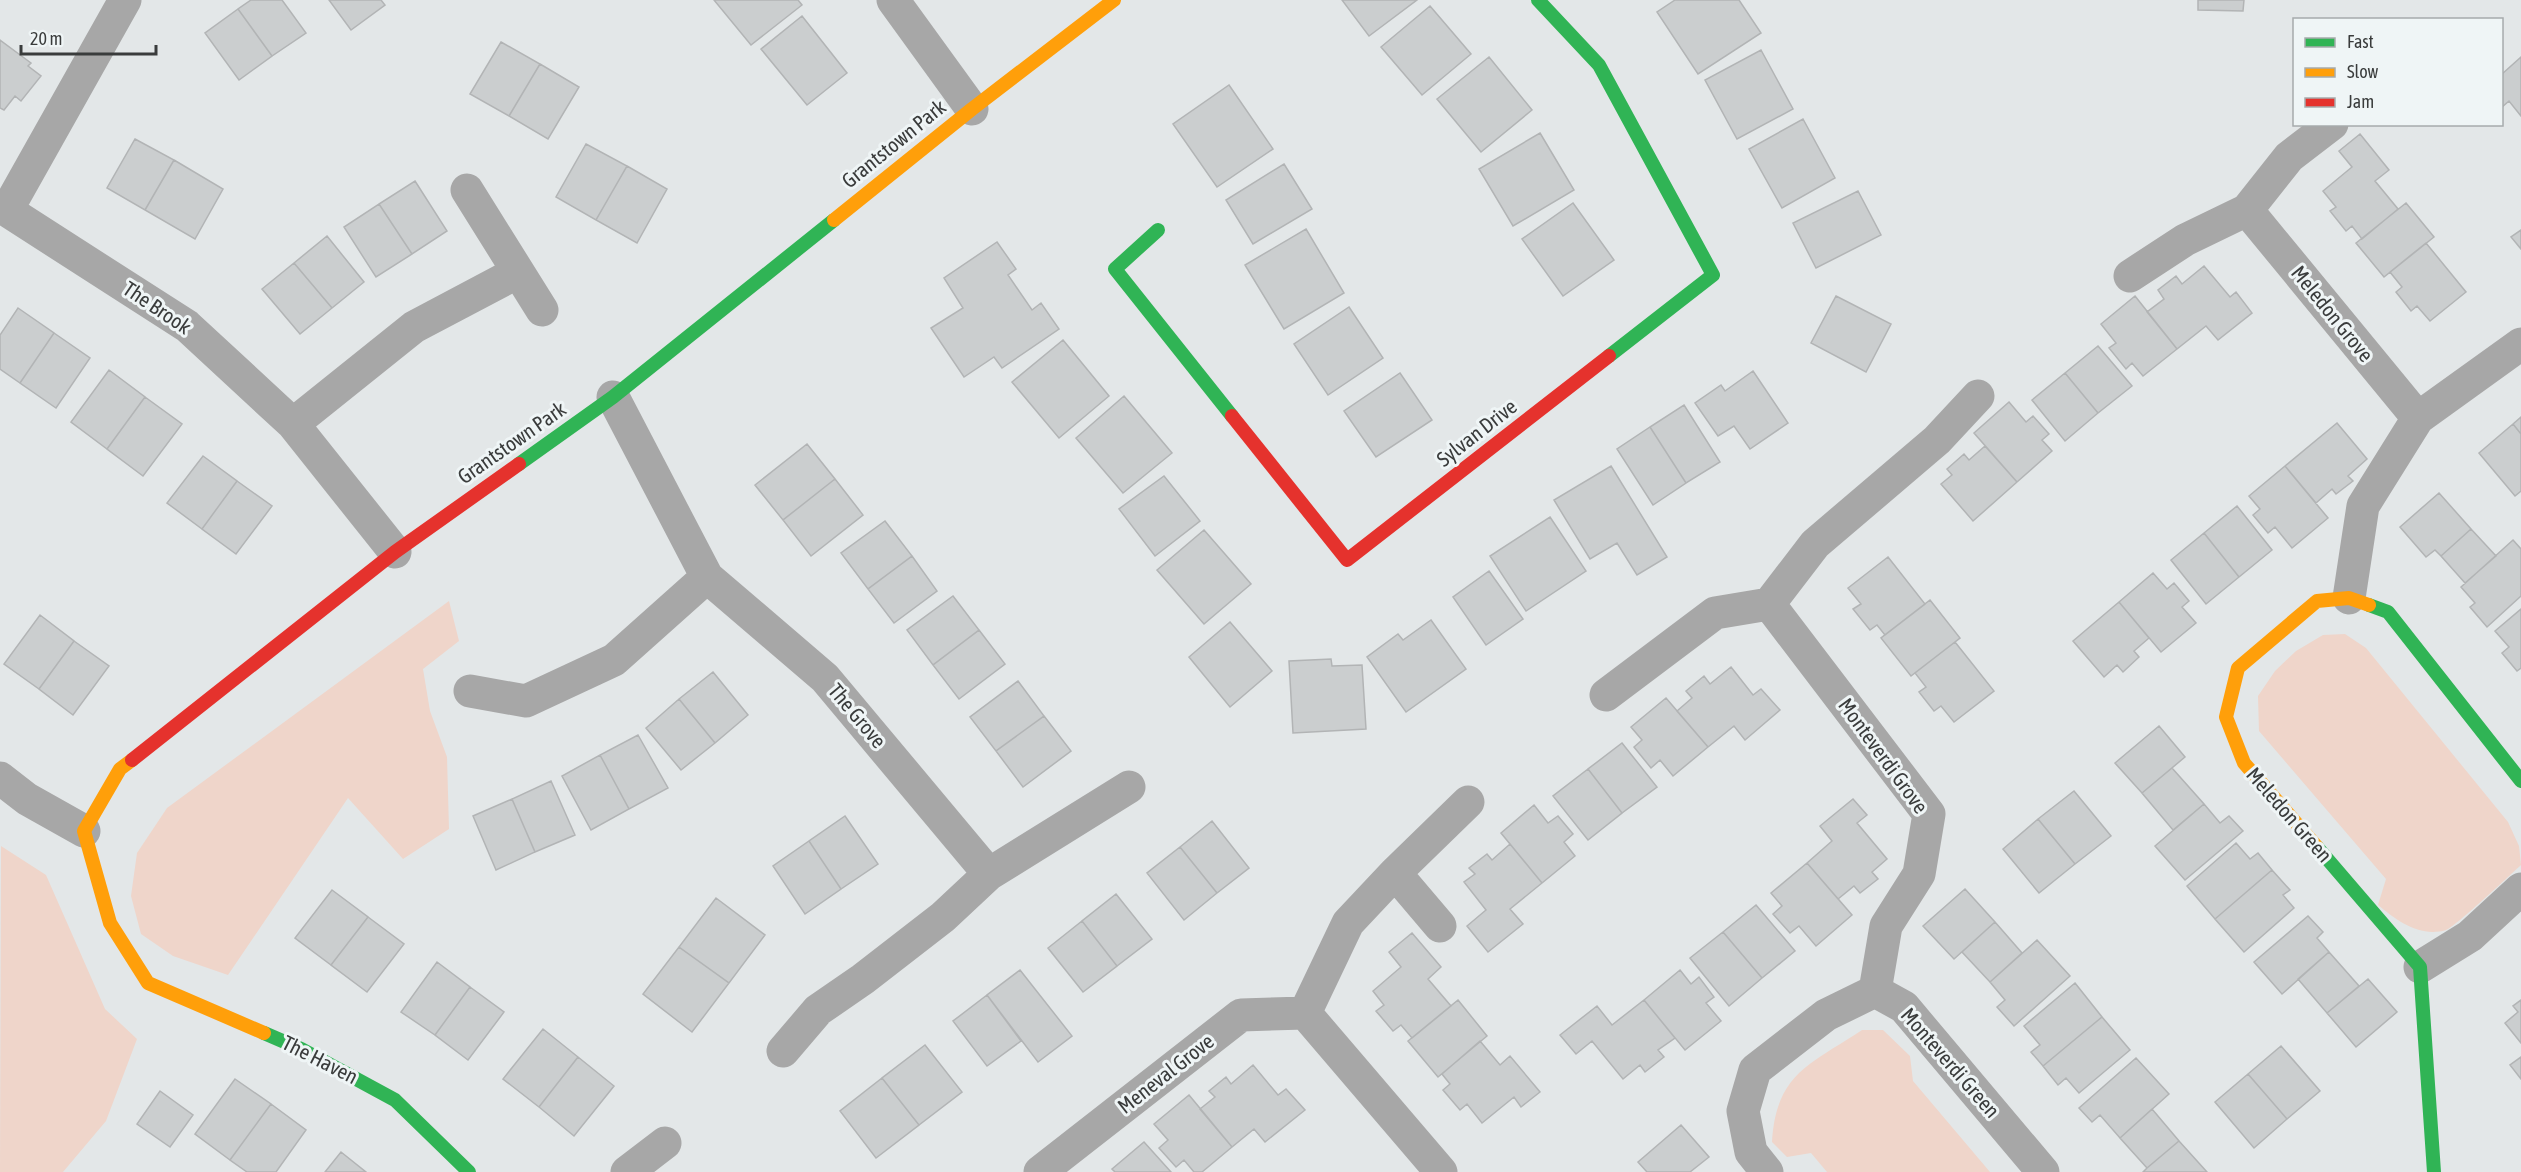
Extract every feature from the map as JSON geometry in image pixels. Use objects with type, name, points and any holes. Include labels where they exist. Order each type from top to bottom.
[{"type":"street","name":"The Brook","points":[[125,0],[4,208],[187,326],[293,424],[394,552]]},
{"type":"street","points":[[892,0],[972,109]]},
{"type":"street","name":"Grantstown Park","points":[[84,831],[120,769],[394,552],[613,397],[972,109],[1114,0]]},
{"type":"street","name":"Sylvan Drive","points":[[1158,230],[1115,269],[1347,560],[1713,275],[1599,65],[1539,0]]},
{"type":"street","points":[[2130,276],[2185,240],[2247,210],[2289,157],[2329,126]]},
{"type":"street","points":[[467,190],[542,310]]},
{"type":"street","name":"Meledon Grove","points":[[2247,210],[2418,418]]},
{"type":"street","points":[[293,424],[414,327],[518,272]]},
{"type":"street","points":[[2349,598],[2363,506],[2418,418],[2521,344]]},
{"type":"street","points":[[1606,695],[1715,613],[1769,603],[1815,544],[1936,440],[1978,396]]},
{"type":"street","name":"The Grove","points":[[613,397],[706,577],[825,678],[989,874]]},
{"type":"street","points":[[470,691],[526,701],[614,660],[706,577]]},
{"type":"street","name":"Meledon Green","points":[[2420,967],[2244,764],[2226,717],[2238,668],[2317,600],[2349,598],[2388,612],[2521,781]]},
{"type":"street","name":"Monteverdi Grove","points":[[1769,603],[1929,814],[1919,874],[1886,926],[1875,991]]},
{"type":"street","points":[[0,778],[27,799],[84,831]]},
{"type":"street","points":[[783,1051],[818,1010],[863,979],[943,917],[989,874],[1129,787]]},
{"type":"street","points":[[1441,1172],[1305,1013],[1348,923],[1395,873],[1468,802]]},
{"type":"street","name":"The Haven","points":[[84,831],[110,923],[148,983],[301,1049],[396,1100],[469,1172]]},
{"type":"street","points":[[1395,873],[1440,926]]},
{"type":"street","points":[[2434,1172],[2420,967],[2470,936],[2521,888]]},
{"type":"street","points":[[1767,1172],[1751,1152],[1743,1111],[1755,1070],[1826,1014],[1875,991]]},
{"type":"street","name":"Monteverdi Green","points":[[1875,991],[1904,1007],[2043,1172]]},
{"type":"street","name":"Meneval Grove","points":[[1040,1172],[1241,1015],[1305,1013]]},
{"type":"street","points":[[627,1172],[665,1143]]},
{"type":"shaded area","points":[[449,601],[459,641],[423,669],[430,711],[447,757],[449,829],[403,859],[348,798],[228,975],[173,956],[141,934],[131,896],[137,853],[167,808]]},
{"type":"shaded area","points":[[2345,634],[2366,648],[2508,822],[2519,846],[2521,865],[2471,911],[2446,930],[2427,932],[2418,930],[2401,922],[2378,905],[2386,879],[2259,731],[2258,696],[2275,671],[2296,651],[2323,635]]},
{"type":"shaded area","points":[[1,846],[46,875],[105,1009],[137,1039],[106,1121],[63,1172],[0,1172]]},
{"type":"shaded area","points":[[1862,1030],[1883,1030],[1910,1056],[1913,1081],[1990,1172],[1827,1172],[1811,1153],[1787,1157],[1772,1142],[1775,1119],[1789,1085],[1812,1062]]},
{"type":"building","points":[[251,0],[282,0],[306,33],[272,56],[238,9]]},
{"type":"building","points":[[329,0],[381,0],[385,5],[351,30]]},
{"type":"building","points":[[714,0],[798,0],[802,5],[751,45]]},
{"type":"building","points":[[1342,0],[1417,0],[1369,36]]},
{"type":"building","points":[[1675,0],[1739,0],[1761,33],[1698,74],[1657,12]]},
{"type":"building","points":[[2198,0],[2244,0],[2243,11],[2198,10]]},
{"type":"building","points":[[1430,6],[1471,54],[1422,95],[1381,47]]},
{"type":"building","points":[[238,9],[272,56],[239,80],[205,33]]},
{"type":"building","points":[[802,16],[847,73],[807,105],[761,49]]},
{"type":"building","points":[[0,40],[31,63],[28,66],[41,76],[21,101],[15,96],[4,110],[0,108]]},
{"type":"building","points":[[501,42],[540,64],[509,116],[470,94]]},
{"type":"building","points":[[1761,50],[1793,109],[1737,139],[1705,80]]},
{"type":"building","points":[[1489,57],[1532,110],[1481,152],[1437,99]]},
{"type":"building","points":[[2521,57],[2521,116],[2509,101],[2503,106],[2503,73]]},
{"type":"building","points":[[540,64],[579,87],[548,139],[509,116]]},
{"type":"building","points":[[1229,85],[1273,149],[1217,187],[1173,124]]},
{"type":"building","points":[[1803,119],[1835,178],[1782,208],[1749,149]]},
{"type":"building","points":[[1540,133],[1574,190],[1513,226],[1479,169]]},
{"type":"building","points":[[2360,134],[2389,170],[2375,181],[2398,209],[2362,239],[2352,226],[2346,231],[2330,211],[2336,207],[2323,191],[2352,167],[2339,151]]},
{"type":"building","points":[[135,139],[174,160],[145,210],[107,188]]},
{"type":"building","points":[[586,144],[627,166],[596,220],[556,197]]},
{"type":"building","points":[[174,160],[223,189],[195,239],[145,210]]},
{"type":"building","points":[[1284,164],[1312,209],[1253,244],[1226,200]]},
{"type":"building","points":[[627,166],[667,189],[637,243],[596,220]]},
{"type":"building","points":[[415,181],[447,231],[412,254],[379,204]]},
{"type":"building","points":[[1858,191],[1881,235],[1816,268],[1793,223]]},
{"type":"building","points":[[1573,203],[1614,260],[1563,296],[1522,239]]},
{"type":"building","points":[[2406,203],[2434,237],[2384,277],[2356,243]]},
{"type":"building","points":[[379,204],[412,254],[376,277],[344,227]]},
{"type":"building","points":[[1306,229],[1344,293],[1284,329],[1245,265]]},
{"type":"building","points":[[2521,230],[2521,249],[2511,237]]},
{"type":"building","points":[[327,236],[364,282],[332,308],[294,263]]},
{"type":"building","points":[[997,242],[1016,269],[1008,275],[1032,310],[1041,303],[1059,329],[1002,368],[994,357],[964,377],[931,328],[963,308],[944,278]]},
{"type":"building","points":[[2426,243],[2466,292],[2430,321],[2417,306],[2411,311],[2396,292],[2402,287],[2390,272]]},
{"type":"building","points":[[294,263],[332,308],[300,334],[262,289]]},
{"type":"building","points":[[2204,266],[2230,297],[2236,292],[2252,313],[2218,340],[2206,326],[2177,349],[2147,312],[2164,299],[2158,290],[2176,276],[2182,284]]},
{"type":"building","points":[[1836,296],[1891,324],[1866,372],[1811,343]]},
{"type":"building","points":[[2135,296],[2177,349],[2143,376],[2132,363],[2126,369],[2109,348],[2116,343],[2101,324]]},
{"type":"building","points":[[1349,307],[1383,358],[1328,395],[1294,344]]},
{"type":"building","points":[[18,308],[54,333],[20,383],[0,369],[0,335]]},
{"type":"building","points":[[54,333],[90,358],[56,408],[20,383]]},
{"type":"building","points":[[1063,340],[1109,396],[1059,438],[1012,382]]},
{"type":"building","points":[[2098,346],[2132,386],[2098,413],[2065,373]]},
{"type":"building","points":[[109,370],[145,397],[107,449],[71,422]]},
{"type":"building","points":[[1753,371],[1788,423],[1750,449],[1734,426],[1718,436],[1695,403],[1721,385],[1725,391]]},
{"type":"building","points":[[1400,373],[1432,420],[1376,457],[1344,411]]},
{"type":"building","points":[[2065,373],[2098,413],[2065,441],[2032,400]]},
{"type":"building","points":[[1124,396],[1172,453],[1123,493],[1076,438]]},
{"type":"building","points":[[145,397],[182,424],[143,476],[107,449]]},
{"type":"building","points":[[2009,402],[2026,422],[2033,416],[2049,434],[2042,440],[2052,451],[2017,482],[1974,433]]},
{"type":"building","points":[[1684,405],[1720,462],[1686,483],[1650,427]]},
{"type":"building","points":[[2521,417],[2521,434],[2513,424]]},
{"type":"building","points":[[2337,423],[2367,459],[2348,476],[2353,481],[2336,494],[2332,489],[2316,503],[2285,466]]},
{"type":"building","points":[[2513,424],[2521,434],[2521,491],[2515,496],[2479,453]]},
{"type":"building","points":[[1650,427],[1686,483],[1653,505],[1617,449]]},
{"type":"building","points":[[807,444],[835,479],[783,520],[755,485]]},
{"type":"building","points":[[1985,446],[2017,482],[1973,521],[1941,484],[1952,475],[1947,469],[1964,454],[1969,460]]},
{"type":"building","points":[[203,456],[237,481],[202,529],[167,503]]},
{"type":"building","points":[[1611,466],[1667,557],[1637,575],[1617,543],[1590,559],[1554,500]]},
{"type":"building","points":[[2285,466],[2328,518],[2292,548],[2275,527],[2268,533],[2253,515],[2260,509],[2249,496]]},
{"type":"building","points":[[1164,476],[1200,521],[1155,556],[1119,509]]},
{"type":"building","points":[[835,479],[863,515],[811,556],[783,520]]},
{"type":"building","points":[[237,481],[272,506],[236,554],[202,529]]},
{"type":"building","points":[[2439,493],[2471,529],[2441,556],[2435,550],[2426,557],[2400,527]]},
{"type":"building","points":[[2237,506],[2272,550],[2239,577],[2204,533]]},
{"type":"building","points":[[1550,517],[1586,571],[1526,611],[1490,556]]},
{"type":"building","points":[[885,521],[912,556],[868,589],[841,553]]},
{"type":"building","points":[[2471,529],[2496,556],[2465,583],[2441,556]]},
{"type":"building","points":[[1204,530],[1251,584],[1204,624],[1157,570]]},
{"type":"building","points":[[2204,533],[2239,577],[2206,604],[2171,560]]},
{"type":"building","points":[[2513,540],[2521,549],[2521,596],[2487,627],[2470,607],[2475,603],[2461,587]]},
{"type":"building","points":[[912,556],[937,591],[894,623],[868,589]]},
{"type":"building","points":[[1888,557],[1925,604],[1885,635],[1877,625],[1870,630],[1853,609],[1861,604],[1848,588]]},
{"type":"building","points":[[1489,571],[1523,619],[1486,645],[1453,597]]},
{"type":"building","points":[[2153,573],[2167,589],[2174,583],[2189,601],[2182,607],[2196,623],[2161,652],[2119,602]]},
{"type":"building","points":[[953,596],[979,630],[933,665],[907,630]]},
{"type":"building","points":[[1930,600],[1960,638],[1911,676],[1881,638]]},
{"type":"building","points":[[2119,602],[2149,638],[2134,651],[2139,657],[2123,672],[2117,665],[2104,677],[2073,641]]},
{"type":"building","points":[[2521,609],[2521,668],[2517,671],[2502,653],[2509,647],[2495,631]]},
{"type":"building","points":[[40,615],[74,641],[39,689],[4,664]]},
{"type":"building","points":[[1431,620],[1466,669],[1406,712],[1367,657],[1398,634],[1403,640]]},
{"type":"building","points":[[1230,622],[1272,671],[1230,707],[1189,657]]},
{"type":"building","points":[[979,630],[1005,664],[959,699],[933,665]]},
{"type":"building","points":[[74,641],[109,666],[73,715],[39,689]]},
{"type":"building","points":[[1955,642],[1994,691],[1954,722],[1941,706],[1934,711],[1919,692],[1926,687],[1915,673]]},
{"type":"building","points":[[1331,659],[1332,666],[1362,665],[1366,729],[1293,733],[1289,661]]},
{"type":"building","points":[[1731,667],[1753,695],[1761,689],[1780,710],[1745,740],[1734,726],[1708,747],[1677,711],[1692,698],[1686,691],[1704,676],[1710,684]]},
{"type":"building","points":[[713,672],[748,715],[715,743],[679,699]]},
{"type":"building","points":[[1018,681],[1044,716],[996,751],[970,717]]},
{"type":"building","points":[[1666,698],[1708,747],[1673,776],[1660,760],[1651,768],[1634,747],[1642,740],[1631,727]]},
{"type":"building","points":[[679,699],[715,743],[681,770],[646,728]]},
{"type":"building","points":[[1044,716],[1071,751],[1023,787],[996,751]]},
{"type":"building","points":[[2159,726],[2185,757],[2142,793],[2115,763]]},
{"type":"building","points":[[638,735],[668,788],[629,809],[600,755]]},
{"type":"building","points":[[1622,743],[1657,787],[1622,813],[1588,769]]},
{"type":"building","points":[[600,755],[629,809],[591,830],[562,776]]},
{"type":"building","points":[[2172,768],[2204,804],[2173,830],[2142,793]]},
{"type":"building","points":[[1588,769],[1622,813],[1588,840],[1553,796]]},
{"type":"building","points":[[551,781],[575,835],[535,852],[512,799]]},
{"type":"building","points":[[2074,791],[2111,836],[2075,864],[2038,819]]},
{"type":"building","points":[[512,799],[535,852],[496,870],[473,816]]},
{"type":"building","points":[[1853,799],[1867,815],[1857,823],[1887,859],[1872,872],[1878,879],[1860,893],[1854,886],[1838,899],[1807,863],[1832,841],[1820,826]]},
{"type":"building","points":[[2204,804],[2220,823],[2229,816],[2243,831],[2185,880],[2155,846]]},
{"type":"building","points":[[1534,805],[1548,823],[1558,816],[1573,834],[1564,842],[1575,856],[1542,883],[1501,833]]},
{"type":"building","points":[[845,816],[878,864],[841,889],[809,841]]},
{"type":"building","points":[[2038,819],[2075,864],[2039,893],[2003,849]]},
{"type":"building","points":[[1212,821],[1249,868],[1217,893],[1180,847]]},
{"type":"building","points":[[809,841],[841,889],[805,914],[773,866]]},
{"type":"building","points":[[2236,843],[2250,859],[2258,853],[2272,870],[2215,919],[2187,886]]},
{"type":"building","points":[[1510,844],[1542,883],[1510,909],[1523,924],[1488,952],[1467,926],[1486,910],[1464,882],[1475,874],[1469,868],[1487,854],[1492,860]]},
{"type":"building","points":[[1180,847],[1217,893],[1184,920],[1147,873]]},
{"type":"building","points":[[1807,863],[1852,915],[1816,946],[1799,926],[1790,933],[1773,914],[1782,906],[1771,893]]},
{"type":"building","points":[[2272,870],[2290,890],[2283,895],[2294,908],[2244,952],[2215,919]]},
{"type":"building","points":[[1965,889],[1995,922],[1954,959],[1923,926]]},
{"type":"building","points":[[332,890],[368,917],[331,965],[295,938]]},
{"type":"building","points":[[1116,894],[1152,939],[1117,966],[1082,921]]},
{"type":"building","points":[[716,898],[765,935],[729,983],[679,947]]},
{"type":"building","points":[[1756,905],[1795,951],[1762,978],[1723,932]]},
{"type":"building","points":[[2308,916],[2323,932],[2317,938],[2329,952],[2282,994],[2254,962]]},
{"type":"building","points":[[368,917],[404,944],[367,992],[331,965]]},
{"type":"building","points":[[1082,921],[1117,966],[1083,992],[1048,948]]},
{"type":"building","points":[[1995,922],[2022,953],[1990,982],[1962,952]]},
{"type":"building","points":[[1723,932],[1762,978],[1729,1006],[1690,958]]},
{"type":"building","points":[[1412,933],[1441,967],[1428,979],[1451,1006],[1412,1038],[1401,1025],[1393,1031],[1376,1011],[1384,1005],[1373,991],[1401,967],[1389,952]]},
{"type":"building","points":[[2037,940],[2070,976],[2014,1026],[1997,1007],[2005,1000],[1990,982]]},
{"type":"building","points":[[679,947],[729,983],[692,1032],[643,994]]},
{"type":"building","points":[[2329,952],[2359,986],[2327,1013],[2298,979]]},
{"type":"building","points":[[437,962],[470,987],[435,1035],[401,1012]]},
{"type":"building","points":[[1020,970],[1072,1036],[1038,1062],[987,995]]},
{"type":"building","points":[[1680,970],[1691,984],[1699,977],[1714,997],[1706,1003],[1721,1021],[1685,1050],[1644,1000]]},
{"type":"building","points":[[2368,979],[2397,1012],[2356,1047],[2327,1013]]},
{"type":"building","points":[[2075,983],[2102,1017],[2043,1066],[2031,1052],[2040,1045],[2024,1026]]},
{"type":"building","points":[[470,987],[504,1012],[468,1060],[435,1035]]},
{"type":"building","points":[[987,995],[1021,1041],[987,1066],[953,1021]]},
{"type":"building","points":[[1458,1000],[1487,1036],[1438,1077],[1408,1041]]},
{"type":"building","points":[[1644,1000],[1675,1038],[1658,1050],[1664,1057],[1645,1072],[1640,1065],[1623,1079],[1592,1041],[1576,1054],[1560,1035],[1597,1006],[1612,1025]]},
{"type":"building","points":[[2521,1000],[2521,1043],[2505,1023],[2518,1012],[2513,1006]]},
{"type":"building","points":[[2102,1017],[2130,1050],[2079,1093],[2066,1078],[2058,1085],[2043,1066]]},
{"type":"building","points":[[543,1029],[578,1057],[539,1107],[503,1079]]},
{"type":"building","points":[[1480,1041],[1500,1065],[1510,1056],[1540,1092],[1521,1107],[1514,1097],[1482,1123],[1467,1104],[1460,1110],[1443,1090],[1450,1084],[1442,1074]]},
{"type":"building","points":[[925,1045],[962,1092],[919,1125],[882,1078]]},
{"type":"building","points":[[2281,1046],[2320,1091],[2287,1119],[2248,1074]]},
{"type":"building","points":[[578,1057],[614,1086],[574,1136],[539,1107]]},
{"type":"building","points":[[2521,1057],[2521,1079],[2510,1065]]},
{"type":"building","points":[[2136,1058],[2169,1094],[2120,1138],[2100,1115],[2092,1122],[2079,1108]]},
{"type":"building","points":[[1253,1065],[1278,1095],[1286,1089],[1305,1110],[1265,1142],[1254,1129],[1232,1147],[1200,1109],[1215,1097],[1209,1091],[1226,1077],[1231,1084]]},
{"type":"building","points":[[2248,1074],[2287,1119],[2254,1148],[2215,1102]]},
{"type":"building","points":[[882,1078],[919,1125],[876,1158],[840,1111]]},
{"type":"building","points":[[235,1079],[271,1104],[230,1160],[195,1134]]},
{"type":"building","points":[[160,1091],[193,1115],[170,1147],[137,1124]]},
{"type":"building","points":[[1189,1095],[1232,1147],[1202,1172],[1194,1172],[1184,1160],[1176,1167],[1159,1148],[1168,1140],[1154,1124]]},
{"type":"building","points":[[271,1104],[306,1130],[276,1172],[247,1172],[230,1160]]},
{"type":"building","points":[[2152,1109],[2179,1141],[2147,1168],[2120,1138]]},
{"type":"building","points":[[1681,1125],[1709,1157],[1690,1172],[1647,1172],[1638,1162]]},
{"type":"building","points":[[2179,1141],[2207,1172],[2143,1172],[2147,1168]]},
{"type":"building","points":[[1144,1142],[1171,1172],[1115,1172],[1112,1169]]},
{"type":"building","points":[[341,1152],[366,1172],[325,1172]]},
{"type":"traffic: fast","points":[[1538,0],[1599,65],[1713,275],[1609,356]]},
{"type":"traffic: fast","points":[[519,464],[613,397],[834,220]]},
{"type":"traffic: fast","points":[[1158,230],[1115,269],[1232,416]]},
{"type":"traffic: fast","points":[[2369,605],[2388,612],[2521,781]]},
{"type":"traffic: fast","points":[[2317,847],[2420,967],[2434,1172]]},
{"type":"traffic: fast","points":[[264,1033],[301,1049],[395,1100],[469,1172]]},
{"type":"traffic: slow","points":[[834,220],[972,109],[1114,0]]},
{"type":"traffic: slow","points":[[2317,847],[2244,763],[2226,717],[2238,668],[2317,601],[2349,598],[2369,605]]},
{"type":"traffic: slow","points":[[132,760],[120,769],[84,831],[110,923],[148,983],[264,1033]]},
{"type":"traffic: jam","points":[[1232,416],[1347,560],[1609,356]]},
{"type":"traffic: jam","points":[[132,760],[395,552],[519,464]]}]
